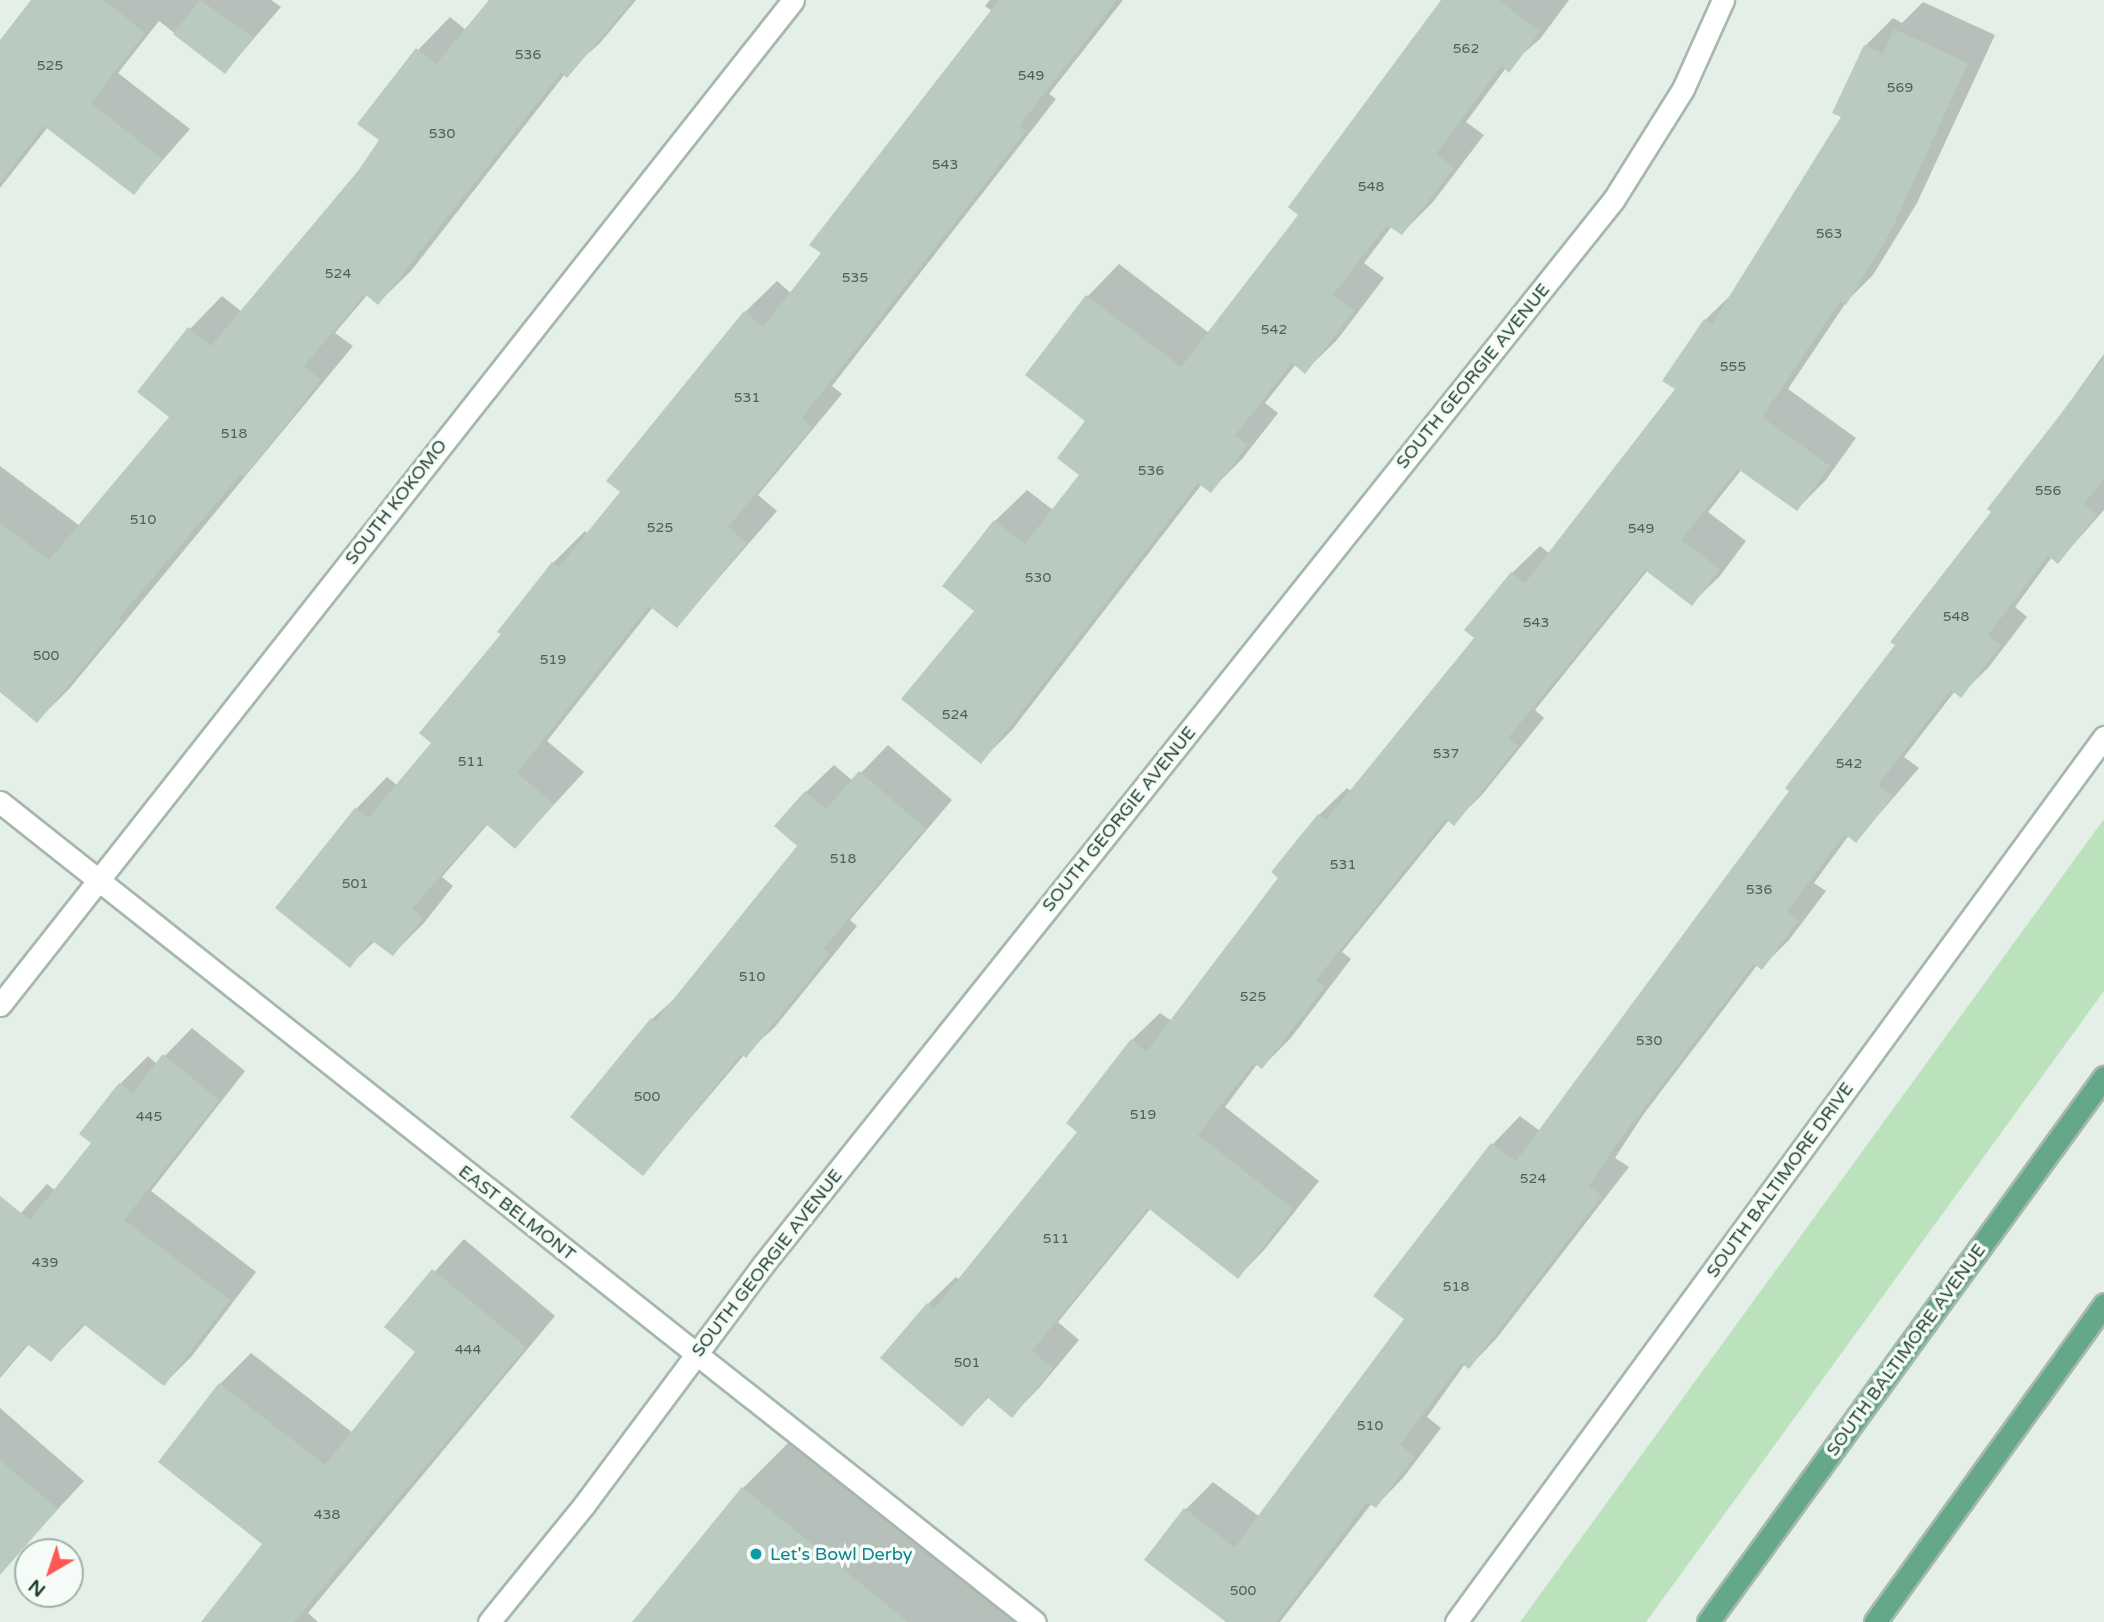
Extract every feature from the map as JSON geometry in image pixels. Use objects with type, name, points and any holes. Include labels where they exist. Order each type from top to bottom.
[{"type":"main road","name":"SOUTH BALTIMORE AVENUE","points":[[1708,1622],[2104,1077]]},
{"type":"main road","points":[[1875,1622],[2104,1304]]},
{"type":"street","name":"SOUTH KOKOMO","points":[[0,1005],[793,0]]},
{"type":"street","name":"SOUTH GEORGIE AVENUE","points":[[489,1622],[584,1505],[762,1266],[1614,199],[1683,89],[1723,0]]},
{"type":"street","name":"SOUTH BALTIMORE DRIVE","points":[[1456,1622],[2104,737]]},
{"type":"street","name":"EAST BELMONT","points":[[0,802],[1035,1622]]},
{"type":"green space","points":[[2104,819],[2104,991],[1646,1622],[1520,1622]]},
{"type":"building","points":[[31,0],[104,0],[145,33],[91,103],[162,159],[134,195],[44,126],[0,183],[0,40]]},
{"type":"building","points":[[200,0],[253,37],[225,74],[173,34]]},
{"type":"building","points":[[489,0],[633,0],[567,78],[561,73],[378,305],[365,294],[304,366],[321,380],[244,477],[241,474],[119,618],[122,621],[37,723],[0,692],[0,523],[49,560],[169,417],[137,392],[188,327],[211,346],[358,171],[379,140],[357,124],[416,48],[436,64]]},
{"type":"building","points":[[999,0],[1117,0],[1019,126],[1026,131],[802,418],[812,427],[728,527],[747,543],[677,628],[649,606],[517,773],[554,804],[515,849],[486,824],[412,909],[423,918],[393,956],[371,940],[350,968],[275,908],[355,808],[368,818],[431,743],[419,733],[501,634],[497,632],[552,562],[559,567],[620,492],[606,481],[744,311],[763,327],[821,253],[809,245]]},
{"type":"building","points":[[1441,0],[1498,0],[1540,31],[1509,73],[1501,66],[1436,154],[1454,168],[1402,235],[1387,225],[1333,295],[1354,311],[1305,374],[1292,363],[1235,435],[1248,445],[1211,493],[1198,483],[981,764],[901,699],[974,611],[942,586],[994,520],[1025,544],[1079,475],[1057,458],[1085,421],[1025,375],[1086,295],[1181,367],[1298,215],[1288,207]]},
{"type":"building","points":[[1894,29],[1968,63],[1890,233],[1846,305],[1840,301],[1762,417],[1830,466],[1797,511],[1738,469],[1681,540],[1720,569],[1692,606],[1645,570],[1508,738],[1518,746],[1454,826],[1446,819],[1316,980],[1325,987],[1262,1069],[1254,1063],[1198,1135],[1293,1209],[1238,1279],[1148,1208],[1032,1351],[1053,1368],[1012,1418],[987,1397],[962,1427],[880,1358],[927,1303],[934,1309],[1077,1132],[1066,1123],[1131,1039],[1147,1051],[1278,878],[1271,872],[1318,814],[1326,820],[1474,638],[1464,630],[1511,572],[1525,583],[1675,389],[1662,381],[1704,319],[1712,324],[1841,117],[1832,113],[1864,45],[1883,54]]},
{"type":"building","points":[[2104,358],[2104,478],[2084,504],[2097,514],[2058,564],[2048,556],[1988,635],[2001,645],[1961,698],[1951,690],[1878,785],[1893,796],[1856,843],[1845,834],[1787,911],[1799,920],[1762,970],[1754,964],[1616,1145],[1589,1186],[1602,1196],[1469,1369],[1461,1363],[1400,1445],[1415,1456],[1376,1508],[1367,1502],[1276,1622],[1226,1622],[1144,1560],[1184,1508],[1235,1547],[1404,1319],[1373,1296],[1491,1143],[1516,1161],[1789,791],[1785,788],[1895,645],[1890,642],[1991,512],[1987,509]]},
{"type":"building","points":[[859,771],[925,828],[823,949],[830,954],[746,1058],[741,1054],[643,1176],[570,1117],[651,1018],[655,1022],[797,846],[774,826],[805,791],[826,809]]},
{"type":"building","points":[[163,1054],[219,1100],[124,1220],[230,1300],[164,1386],[82,1323],[51,1362],[27,1344],[0,1376],[0,1196],[30,1220],[91,1143],[79,1134],[119,1083],[132,1093]]},
{"type":"building","points":[[432,1269],[526,1347],[294,1622],[201,1622],[262,1544],[158,1462],[219,1383],[325,1465],[415,1352],[384,1327]]},
{"type":"building","points":[[0,1460],[58,1509],[33,1538],[14,1538],[14,1559],[0,1575]]},
{"type":"building","name":"Let's Bowl Derby","points":[[742,1487],[908,1622],[632,1622]]},
{"type":"place","name":"Let's Bowl Derby","points":[[756,1554]]}]
